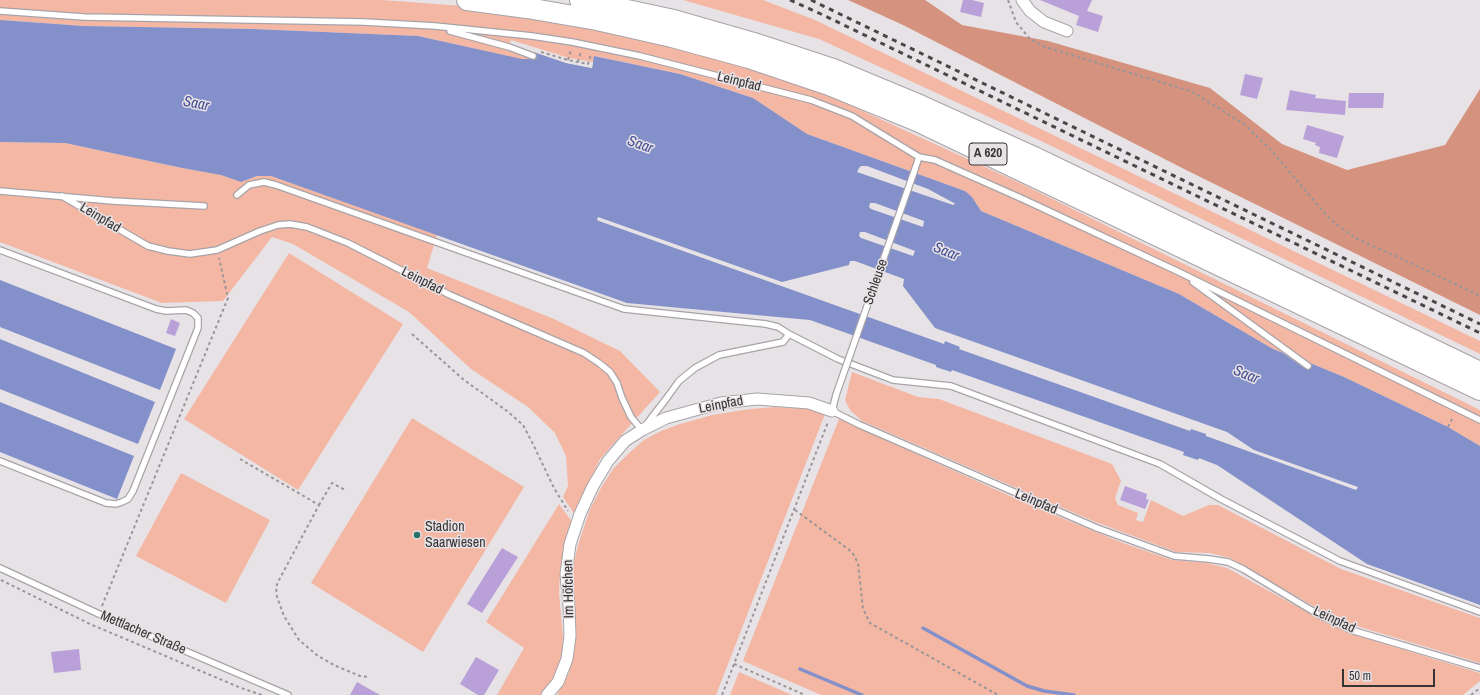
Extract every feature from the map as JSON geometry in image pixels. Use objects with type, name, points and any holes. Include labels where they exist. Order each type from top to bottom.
[{"type":"highway","name":"A 620","points":[[467,0],[527,8],[597,20],[672,37],[749,58],[829,85],[917,121],[1480,390]]},
{"type":"highway","name":"A 620","points":[[580,0],[681,22],[826,66],[922,106],[1032,156],[1480,372]]},
{"type":"street","points":[[1022,0],[1030,11],[1044,22],[1067,31]]},
{"type":"street","name":"Leinpfad","points":[[642,430],[666,418],[686,412],[721,403],[757,399],[809,404],[832,410]]},
{"type":"street","name":"Im Höfchen","points":[[547,695],[558,682],[567,660],[570,636],[566,574],[570,544],[577,523],[593,486],[608,461],[625,441],[642,430]]},
{"type":"lane","name":"Leinpfad","points":[[0,11],[84,17],[364,22],[434,26],[532,36],[572,42],[640,56],[811,100],[852,116],[919,157],[936,160],[1181,273],[1480,420]]},
{"type":"lane","points":[[434,26],[534,53]]},
{"type":"lane","name":"Schleuse","points":[[832,410],[919,157]]},
{"type":"lane","points":[[237,195],[249,185],[264,182],[276,184],[624,309],[766,324],[778,327],[838,359],[893,380],[951,386],[1160,464],[1221,499],[1340,561],[1480,612]]},
{"type":"lane","name":"Leinpfad","points":[[0,191],[62,196],[148,246],[190,254],[217,250],[260,231],[278,225],[290,224],[307,227],[348,243],[450,295],[584,353],[610,372],[617,383],[622,398],[632,417],[642,430]]},
{"type":"lane","points":[[62,196],[204,206]]},
{"type":"lane","points":[[0,250],[156,309],[166,311],[186,310],[193,313],[198,318],[198,328],[133,491],[128,499],[116,504],[106,503],[0,461]]},
{"type":"lane","points":[[1181,273],[1308,366]]},
{"type":"lane","points":[[642,430],[679,381],[695,368],[719,356],[783,342],[789,334]]},
{"type":"lane","name":"Leinpfad","points":[[832,410],[860,425],[1097,528],[1174,556],[1209,558],[1228,562],[1243,569],[1321,616],[1351,630],[1480,668]]},
{"type":"lane","name":"Mettlacher Straße","points":[[0,568],[99,614],[288,695]]},
{"type":"path","points":[[1008,0],[1016,22],[1030,39],[1045,47],[1190,91],[1244,125],[1261,140],[1328,217],[1340,227],[1359,240],[1480,296]]},
{"type":"path","points":[[534,53],[588,64],[590,56]]},
{"type":"path","points":[[568,60],[570,53]]},
{"type":"path","points":[[578,62],[580,54]]},
{"type":"path","points":[[106,595],[228,298],[217,250]]},
{"type":"path","points":[[412,334],[464,380],[507,411],[523,425],[554,488],[577,523]]},
{"type":"path","points":[[722,695],[795,510],[832,410]]},
{"type":"path","points":[[240,459],[319,505]]},
{"type":"path","points":[[345,490],[332,483],[278,582],[276,587],[277,597],[284,616],[299,640],[318,656],[336,666],[360,676],[368,677]]},
{"type":"path","points":[[795,510],[852,552],[858,563],[863,609],[870,623],[998,695]]},
{"type":"path","points":[[0,579],[90,624],[241,688],[262,695]]},
{"type":"path","points":[[734,664],[805,695]]},
{"type":"path","points":[[1471,695],[1480,688]]},
{"type":"shaded area","points":[[0,0],[382,0],[517,10],[656,39],[808,86],[1020,183],[1480,410],[1480,446],[1448,427],[1344,377],[1310,363],[1307,369],[1283,353],[1273,349],[1179,294],[981,211],[972,197],[965,191],[807,134],[753,98],[680,74],[595,56],[593,62],[569,58],[511,40],[508,51],[532,59],[521,59],[418,36],[253,29],[84,26],[0,20]]},
{"type":"shaded area","points":[[683,0],[763,0],[815,20],[1480,341],[1480,354],[1041,141],[819,39]]},
{"type":"shaded area","points":[[848,0],[925,0],[962,25],[1048,41],[1210,88],[1282,144],[1347,170],[1445,145],[1480,89],[1480,315],[1186,170],[903,25]]},
{"type":"shaded area","points":[[0,142],[65,143],[221,175],[241,182],[257,176],[271,176],[437,235],[427,268],[554,319],[620,351],[660,392],[600,459],[575,515],[563,497],[568,486],[566,456],[555,433],[528,407],[471,369],[409,312],[293,244],[272,237],[223,301],[162,303],[0,242]]},
{"type":"shaded area","points":[[289,253],[403,324],[298,490],[184,419]]},
{"type":"shaded area","points":[[852,372],[918,397],[939,399],[1112,464],[1121,481],[1115,498],[1118,505],[1138,513],[1136,520],[1143,522],[1151,500],[1183,516],[1209,505],[1218,505],[1341,569],[1480,618],[1480,663],[1353,625],[1322,611],[1230,558],[1210,553],[1176,552],[1093,521],[862,421],[850,410],[845,400]]},
{"type":"shaded area","points":[[775,407],[808,409],[825,414],[716,695],[557,695],[569,673],[572,660],[574,599],[573,567],[578,545],[590,509],[613,469],[644,440],[661,431],[712,415]]},
{"type":"shaded area","name":"Stadion Saarwiesen","points":[[412,418],[524,487],[423,652],[311,583]]},
{"type":"shaded area","points":[[839,419],[1030,505],[1123,543],[1172,560],[1207,563],[1227,568],[1320,619],[1349,633],[1480,673],[1480,681],[1463,695],[821,695],[743,661]]},
{"type":"shaded area","points":[[181,473],[270,520],[226,603],[136,556]]},
{"type":"shaded area","points":[[559,504],[573,523],[564,551],[560,573],[559,593],[563,637],[562,657],[553,678],[541,695],[497,695],[524,648],[486,622]]},
{"type":"shaded area","points":[[739,672],[792,695],[730,695]]},
{"type":"water","name":"Saar","points":[[0,20],[84,26],[253,29],[418,36],[522,59],[532,59],[534,52],[566,63],[592,68],[594,56],[680,74],[753,98],[807,134],[965,191],[972,197],[981,211],[1179,294],[1273,349],[1283,353],[1306,369],[1310,363],[1344,377],[1448,427],[1480,446],[1480,605],[1367,564],[1217,465],[1199,458],[1198,460],[1183,455],[1184,452],[952,370],[951,372],[936,367],[936,365],[810,320],[627,303],[271,176],[257,176],[241,182],[221,175],[65,143],[0,142]],"holes":[[[861,166],[867,166],[928,189],[955,204],[953,205],[857,172]],[[870,203],[875,203],[924,221],[923,227],[869,207]],[[598,217],[782,282],[849,265],[850,261],[855,261],[904,279],[903,286],[935,328],[1227,432],[1254,450],[1358,487],[1356,490],[1206,436],[1206,434],[1191,429],[1190,431],[959,349],[960,347],[945,341],[944,344],[597,220]],[[860,232],[865,232],[915,251],[913,256],[859,236]]]},
{"type":"water","points":[[0,280],[176,349],[160,390],[0,327]]},
{"type":"water","points":[[0,339],[155,402],[138,444],[0,389]]},
{"type":"water","points":[[0,402],[134,456],[117,499],[0,452]]},
{"type":"pier","points":[[535,50],[567,61],[590,66],[591,62],[593,62],[592,68],[567,63],[534,52]]},
{"type":"building","points":[[963,0],[972,0],[984,3],[981,17],[960,12]]},
{"type":"building","points":[[1040,0],[1092,0],[1087,11],[1103,16],[1098,32],[1076,25],[1079,16]]},
{"type":"building","points":[[1245,74],[1263,78],[1257,99],[1240,95]]},
{"type":"building","points":[[1290,90],[1316,95],[1315,98],[1346,101],[1345,115],[1286,110]]},
{"type":"building","points":[[1349,93],[1384,93],[1383,108],[1348,108]]},
{"type":"building","points":[[1307,125],[1344,136],[1337,158],[1319,153],[1320,147],[1315,145],[1316,143],[1303,139]]},
{"type":"building","points":[[171,319],[180,323],[175,336],[166,333]]},
{"type":"building","points":[[1125,486],[1147,494],[1146,499],[1149,500],[1145,509],[1120,500]]},
{"type":"building","points":[[502,548],[518,557],[482,613],[467,604]]},
{"type":"building","points":[[79,649],[81,670],[54,673],[51,652]]},
{"type":"building","points":[[476,657],[499,670],[484,695],[478,695],[460,684]]},
{"type":"building","points":[[357,682],[380,695],[350,695]]},
{"type":"waterway","points":[[923,628],[1027,686],[1044,691],[1074,695]]},
{"type":"waterway","points":[[800,669],[862,695]]},
{"type":"railway","points":[[790,0],[1480,333]]},
{"type":"railway","points":[[811,0],[1480,324]]},
{"type":"place","name":"Stadion Saarwiesen","points":[[417,535]]}]
